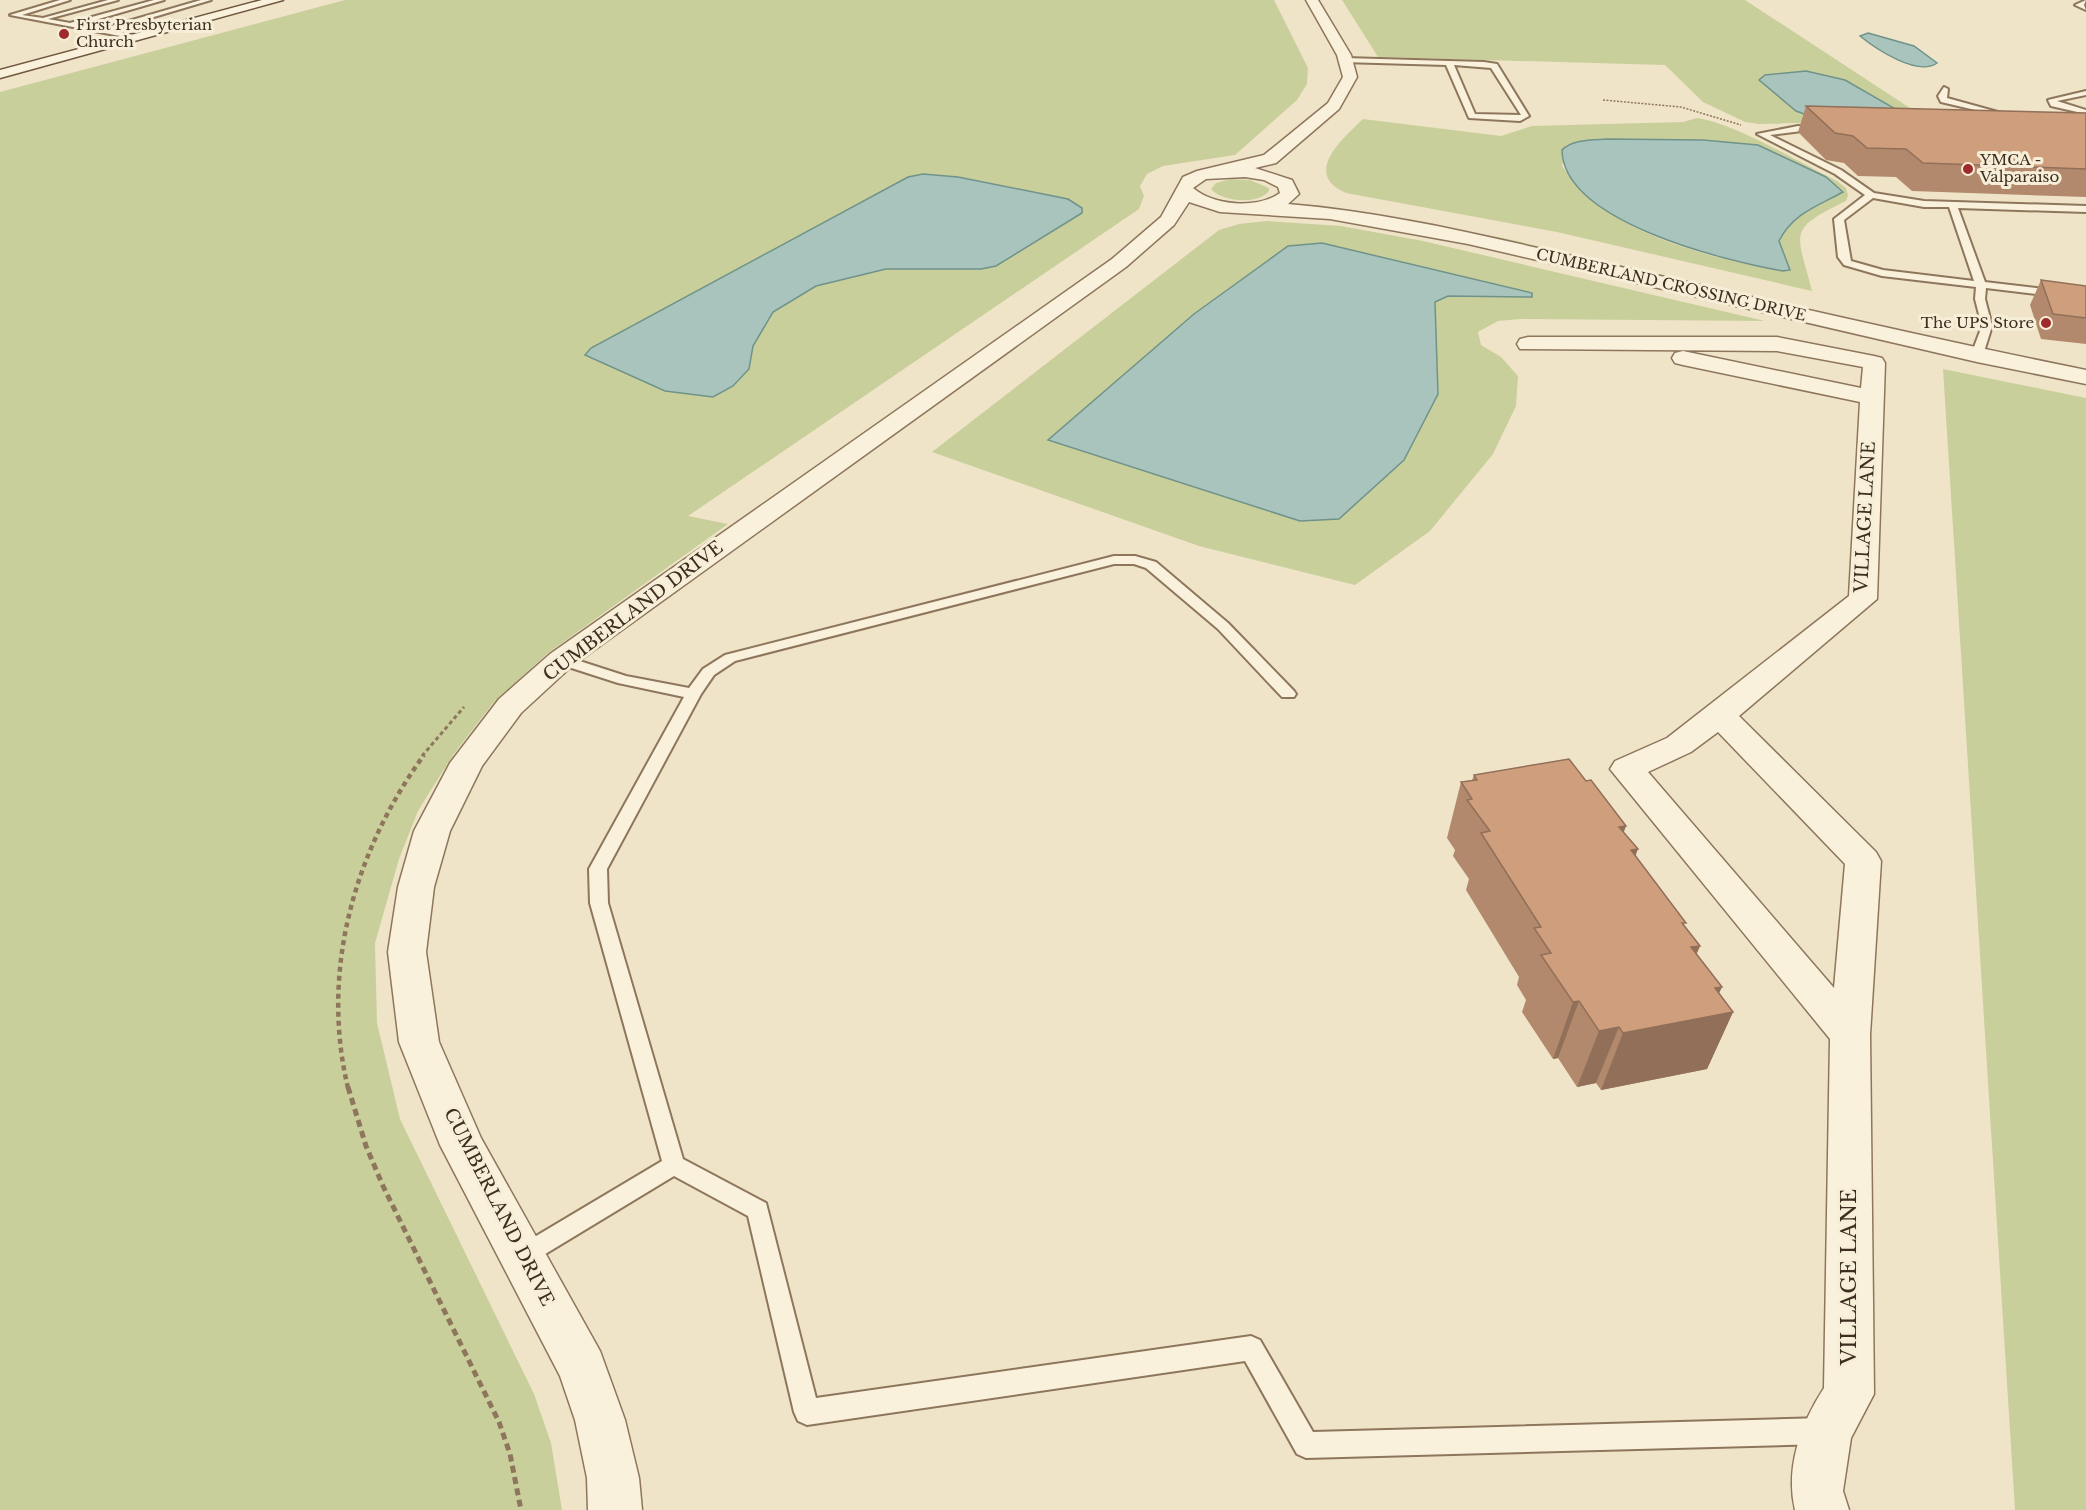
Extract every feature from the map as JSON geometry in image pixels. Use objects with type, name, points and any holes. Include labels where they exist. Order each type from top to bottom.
[{"type":"street","points":[[0,74],[277,0]]},
{"type":"street","points":[[1184,189],[1186,183],[1193,178],[1270,159],[1305,133],[1334,106],[1350,77],[1345,60],[1312,0]]},
{"type":"street","points":[[1288,186],[1288,166],[1305,133]]},
{"type":"street","name":"CUMBERLAND CROSSING DRIVE","points":[[1219,172],[1256,172],[1327,203],[1529,239],[2086,377]]},
{"type":"street","name":"CUMBERLAND DRIVE","points":[[1119,262],[1197,221],[1286,199],[1290,194],[1288,186]]},
{"type":"street","name":"CUMBERLAND CROSSING DRIVE","points":[[1184,189],[1198,200],[1247,207],[1330,213],[1468,238],[1980,349],[2086,364]]},
{"type":"street","name":"CUMBERLAND DRIVE","points":[[615,1510],[612,1478],[600,1420],[582,1368],[524,1255],[462,1145],[419,1042],[407,952],[416,887],[432,831],[462,773],[510,706],[561,660],[1119,262],[1168,219],[1183,200],[1184,189]]},
{"type":"street","name":"VILLAGE LANE","points":[[1528,344],[1777,344],[1874,363],[1863,599],[1720,715],[1679,745],[1627,769],[1850,1035]]},
{"type":"street","name":"VILLAGE LANE","points":[[1720,715],[1863,861],[1850,1035],[1849,1394],[1826,1430],[1817,1491],[1822,1510]]},
{"type":"lane","points":[[67,0],[13,15],[136,37]]},
{"type":"lane","points":[[40,20],[115,0]]},
{"type":"lane","points":[[70,25],[161,0]]},
{"type":"lane","points":[[100,31],[208,0]]},
{"type":"lane","points":[[2086,2],[2078,5],[2086,8]]},
{"type":"lane","points":[[1345,60],[1449,63],[1494,66],[1525,116],[1520,119],[1472,116],[1449,63]]},
{"type":"lane","points":[[1944,89],[1942,96],[1944,100],[1959,106],[1993,113],[2014,114]]},
{"type":"lane","points":[[2086,93],[2052,100],[2054,104],[2063,109],[2086,113]]},
{"type":"lane","points":[[2055,115],[2086,113]]},
{"type":"lane","points":[[1761,134],[1798,128],[1832,129]]},
{"type":"lane","points":[[1761,134],[1838,172],[1871,195],[1913,203],[1953,206],[2086,209]]},
{"type":"lane","points":[[1871,195],[1839,219],[1843,257],[1847,263],[1882,273],[2083,298]]},
{"type":"lane","points":[[1953,206],[1981,285],[1980,299],[1987,326],[1980,349]]},
{"type":"lane","points":[[1288,694],[1223,626],[1151,565],[1135,560],[1114,560],[730,658],[708,672],[693,694],[598,869],[599,903],[674,1165],[758,1210],[807,1412],[1251,1348],[1306,1445],[1826,1430]]},
{"type":"lane","points":[[561,660],[623,680],[693,694]]},
{"type":"lane","points":[[524,1255],[674,1165]]},
{"type":"path","points":[[1603,100],[1660,104],[1693,110],[1727,119],[1761,134]]},
{"type":"green space","points":[[345,0],[1274,0],[1308,68],[1307,84],[1297,100],[1235,155],[1163,166],[1147,174],[1140,186],[1144,196],[1139,209],[688,516],[728,524],[548,653],[493,703],[453,755],[418,811],[399,859],[375,943],[377,1023],[400,1119],[534,1394],[551,1443],[562,1510],[0,1510],[0,92]],"holes":[[[923,174],[958,177],[1068,199],[1082,208],[981,269],[886,269],[816,286],[773,312],[753,346],[713,397],[665,391],[586,355],[591,348],[908,177]]]},
{"type":"green space","points":[[1342,0],[1745,0],[1939,127],[1745,122],[1703,102],[1665,65],[1378,57]],"holes":[[[1806,71],[1845,80],[1892,107],[1789,106],[1765,75]]]},
{"type":"green space","points":[[1697,118],[1730,128],[1786,154],[1846,188],[1848,195],[1846,201],[1813,219],[1805,226],[1801,234],[1800,244],[1812,291],[1557,232],[1346,193],[1333,185],[1327,176],[1330,156],[1345,136],[1363,119],[1501,136],[1532,126],[1683,122]],"holes":[[[1607,139],[1703,140],[1758,145],[1826,177],[1843,192],[1799,217],[1785,231],[1779,241],[1790,269],[1783,271],[1734,261],[1658,238],[1612,215],[1588,197],[1562,166],[1566,145]]]},
{"type":"green space","points":[[1231,179],[1250,180],[1269,188],[1269,191],[1257,198],[1240,200],[1223,197],[1211,189],[1216,183]]},
{"type":"green space","points":[[1327,209],[1503,238],[1800,307]]},
{"type":"green space","points":[[1267,221],[1341,226],[1423,241],[1765,321],[1520,319],[1498,321],[1478,332],[1481,345],[1501,357],[1518,376],[1516,406],[1493,454],[1430,531],[1355,585],[1199,546],[932,452],[1219,230],[1239,224]],"holes":[[[1322,243],[1532,293],[1532,297],[1448,296],[1435,302],[1438,394],[1404,460],[1049,440],[1194,314],[1288,246]]]},
{"type":"green space","points":[[1943,369],[2086,398],[2086,1510],[2015,1510]]},
{"type":"water","points":[[1868,33],[1914,46],[1937,63],[1919,67],[1897,60],[1860,36]]},
{"type":"water","points":[[1806,71],[1845,80],[1899,111],[1807,115],[1796,111],[1759,80],[1765,75]]},
{"type":"water","points":[[1607,139],[1703,140],[1758,145],[1826,177],[1843,192],[1807,211],[1785,231],[1779,241],[1790,270],[1783,271],[1757,266],[1688,247],[1652,234],[1617,217],[1589,198],[1569,175],[1562,150],[1577,142]]},
{"type":"water","points":[[923,174],[958,177],[1068,199],[1082,208],[1082,213],[996,266],[981,269],[886,269],[816,286],[773,312],[753,346],[749,369],[733,386],[713,397],[665,391],[585,355],[591,348],[908,177]]},
{"type":"water","points":[[1322,243],[1532,293],[1532,297],[1448,296],[1435,302],[1438,394],[1404,460],[1339,519],[1300,521],[1048,440],[1194,314],[1288,246]]},
{"type":"building","points":[[1806,106],[2086,113],[2086,169],[1923,163],[1906,149],[1867,148],[1853,136],[1835,133]]},
{"type":"building","points":[[2041,280],[2086,286],[2086,318],[2053,314]]},
{"type":"building","points":[[1569,759],[1586,781],[1591,780],[1626,826],[1619,827],[1638,849],[1631,850],[1686,923],[1682,923],[1700,946],[1691,947],[1722,987],[1715,988],[1733,1012],[1623,1033],[1619,1027],[1599,1031],[1579,1001],[1573,1002],[1541,955],[1551,953],[1534,928],[1541,927],[1481,833],[1490,831],[1467,800],[1472,799],[1461,782],[1477,780],[1474,775]]},
{"type":"place","name":"First Presbyterian Church","points":[[64,34]]},
{"type":"place","name":"YMCA - Valparaiso","points":[[1968,169]]},
{"type":"place","name":"The UPS Store","points":[[2046,323]]}]
